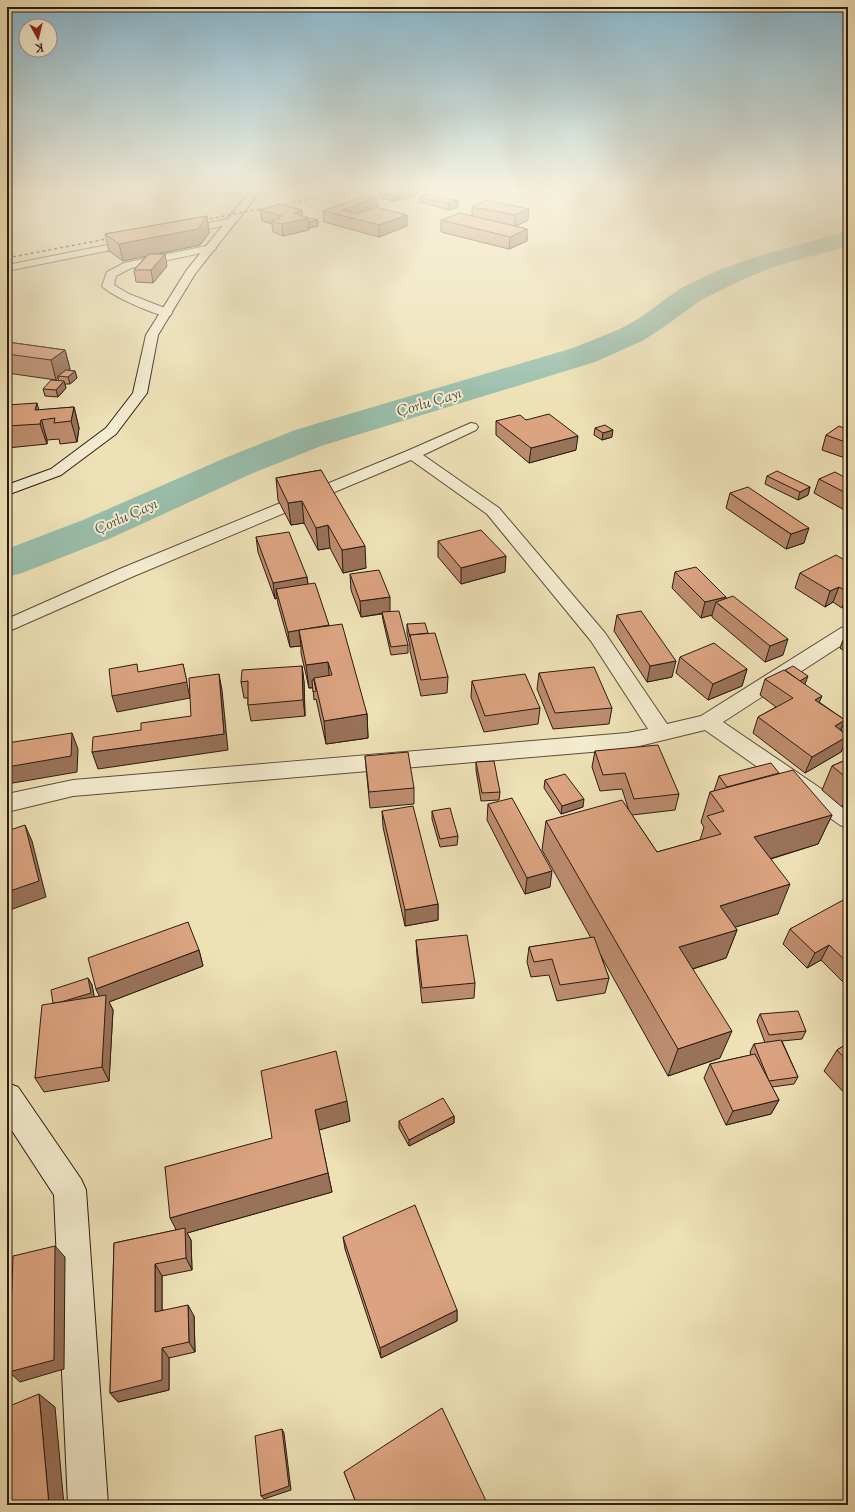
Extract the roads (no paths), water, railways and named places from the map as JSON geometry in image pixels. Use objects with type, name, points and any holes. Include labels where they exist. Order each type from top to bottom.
[{"type":"street","points":[[7,268],[49,260]]},
{"type":"street","points":[[155,260],[128,265],[111,274],[108,286],[125,296],[166,313]]},
{"type":"street","points":[[7,490],[56,472],[111,431],[140,393],[152,335],[190,273],[201,260]]},
{"type":"street","points":[[7,626],[128,572],[412,454],[471,427]]},
{"type":"street","points":[[412,454],[493,511],[598,637],[662,733]]},
{"type":"street","points":[[7,803],[73,788],[627,741],[708,722],[848,632]]},
{"type":"street","points":[[643,705],[685,727]]},
{"type":"street","points":[[708,722],[848,819]]},
{"type":"street","points":[[7,1097],[70,1190],[88,1505]]},
{"type":"waterway","name":"Çorlu Çayı","points":[[7,564],[97,529],[238,466],[308,438],[584,355],[631,335],[648,325],[691,294],[728,276],[773,260]]}]
